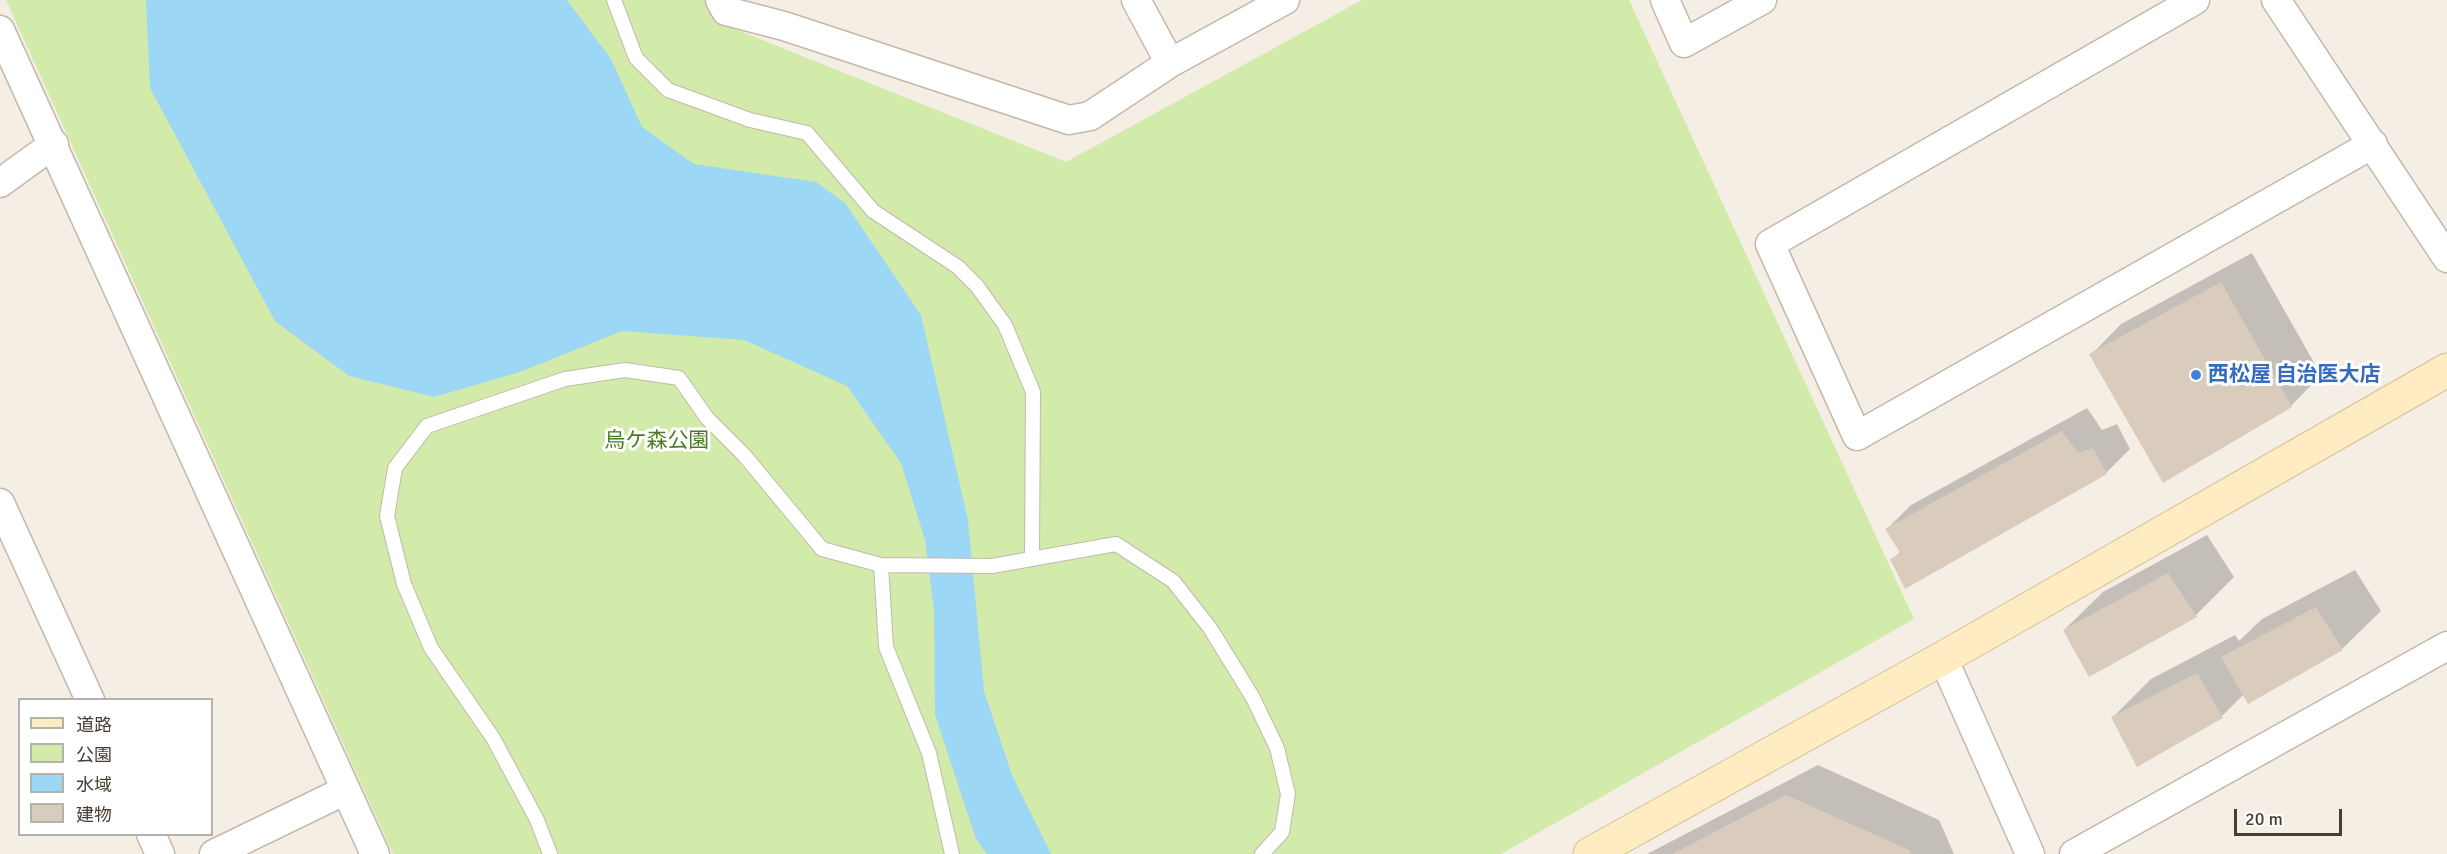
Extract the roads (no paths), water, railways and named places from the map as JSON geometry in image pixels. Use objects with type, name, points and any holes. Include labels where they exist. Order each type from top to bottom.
[{"type":"street","points":[[720,0],[726,11],[784,26],[1069,120],[1090,116],[1170,63],[1286,0]]},
{"type":"street","points":[[1136,0],[1170,63]]},
{"type":"street","points":[[1665,0],[1684,43],[1762,0]]},
{"type":"street","points":[[2195,0],[1770,244],[1857,436],[2373,144]]},
{"type":"street","points":[[2276,0],[2447,258]]},
{"type":"street","points":[[0,30],[54,144],[375,854]]},
{"type":"street","points":[[0,183],[54,144]]},
{"type":"street","points":[[1590,854],[1943,658],[2447,370]]},
{"type":"street","points":[[0,503],[90,698]]},
{"type":"street","points":[[2074,854],[2447,646]]},
{"type":"street","points":[[1943,658],[2030,854]]},
{"type":"street","points":[[214,854],[346,790]]},
{"type":"street","points":[[153,836],[160,854]]},
{"type":"lane","points":[[614,0],[636,58],[668,90],[750,120],[807,133],[873,211],[958,267],[977,286],[1005,325],[1033,392],[1032,556]]},
{"type":"lane","points":[[550,854],[537,819],[493,738],[431,648],[404,584],[387,516],[395,468],[427,426],[565,379],[625,370],[679,378],[707,418],[744,455],[822,549],[881,566],[992,566],[1032,556],[1116,544],[1173,581],[1210,628],[1253,698],[1277,748],[1288,794],[1282,832],[1262,854]]},
{"type":"lane","points":[[881,566],[886,647],[929,753],[952,854]]},
{"type":"water","points":[[146,0],[567,0],[611,59],[642,127],[694,164],[816,182],[845,203],[921,315],[968,520],[984,691],[1012,775],[1051,854],[987,854],[976,839],[935,715],[934,610],[925,540],[901,463],[847,386],[744,340],[622,331],[517,373],[434,397],[349,376],[275,321],[150,88]]},
{"type":"place","name":"西松屋 自治医大店","points":[[2196,375]]},
{"type":"park label","name":"烏ケ森公園","points":[[657,441]]}]
